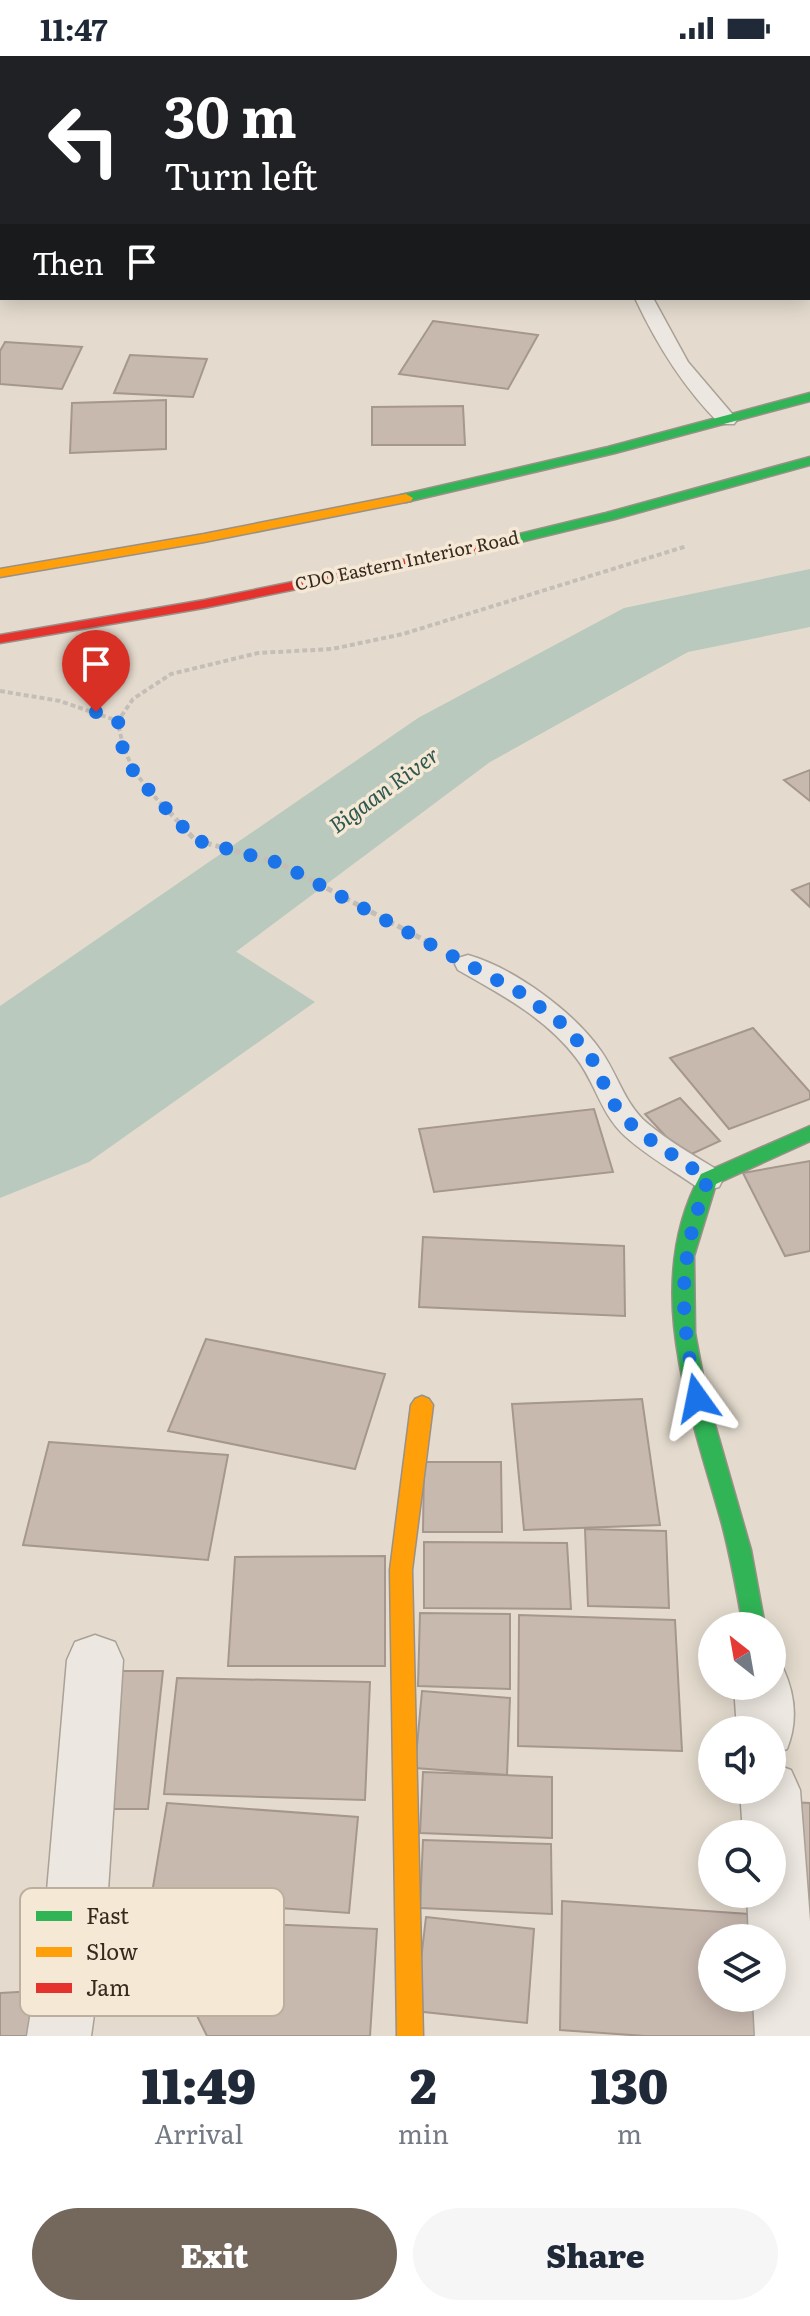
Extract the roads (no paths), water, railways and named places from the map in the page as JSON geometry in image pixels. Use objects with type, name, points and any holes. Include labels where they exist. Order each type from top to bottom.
[{"type":"main road","points":[[0,573],[150,550],[444,489],[810,397]]},
{"type":"main road","name":"CDO Eastern Interior Road","points":[[0,639],[180,610],[538,533],[810,461]]},
{"type":"main road","points":[[752,1612],[743,1560],[703,1428],[685,1338],[683,1268],[691,1224],[708,1179],[810,1133]]},
{"type":"main road","points":[[410,2036],[401,1570],[422,1405]]},
{"type":"street","points":[[78,1888],[95,1660]]},
{"type":"street","points":[[771,1804],[787,2036]]},
{"type":"street","points":[[59,2036],[62,2016]]},
{"type":"lane","points":[[645,300],[669,352],[691,383],[727,420]]},
{"type":"lane","points":[[468,964],[521,993],[564,1025],[591,1057],[613,1103],[636,1130],[708,1179]]},
{"type":"waterway","name":"Bigaan River","points":[[0,1066],[454,740],[658,629],[810,598]]}]
